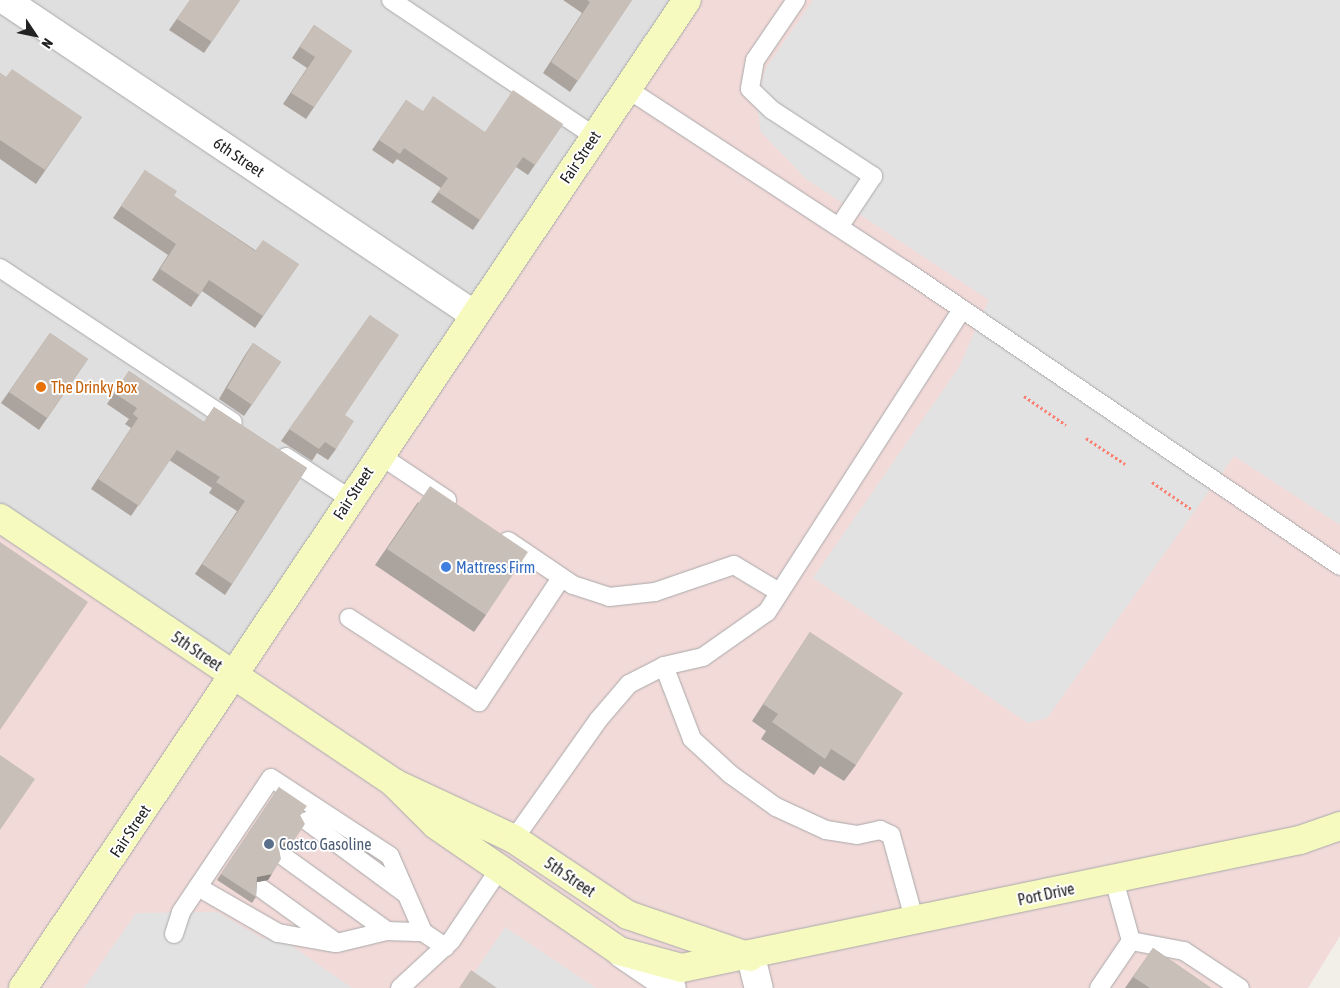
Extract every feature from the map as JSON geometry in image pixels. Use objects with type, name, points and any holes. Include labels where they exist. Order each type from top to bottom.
[{"type":"street","name":"6th Street","points":[[5,0],[473,314]]},
{"type":"street","name":"Fair Street","points":[[23,988],[234,676],[378,454],[686,0]]},
{"type":"street","name":"5th Street","points":[[0,518],[394,783],[514,840],[628,915],[751,957]]},
{"type":"street","name":"5th Street","points":[[394,783],[436,825],[498,871],[672,988]]},
{"type":"street","name":"Port Drive","points":[[751,957],[1300,840],[1340,826]]},
{"type":"street","name":"5th Street","points":[[619,951],[682,968],[751,957]]},
{"type":"street","points":[[751,957],[759,988]]},
{"type":"lane","points":[[391,0],[594,136]]},
{"type":"lane","points":[[796,0],[755,60],[750,88],[772,110],[873,176],[839,227]]},
{"type":"lane","points":[[626,88],[962,309],[1340,566]]},
{"type":"lane","points":[[0,268],[248,432]]},
{"type":"lane","points":[[514,840],[599,719],[629,684],[664,666],[703,657],[735,639],[767,612],[962,309]]},
{"type":"lane","points":[[273,448],[349,498]]},
{"type":"lane","points":[[378,454],[465,513]]},
{"type":"lane","points":[[489,529],[562,578],[610,597],[655,592],[734,565],[779,592]]},
{"type":"lane","points":[[349,618],[479,702],[562,578]]},
{"type":"lane","points":[[664,666],[692,739],[730,774],[776,807],[826,830],[857,835],[880,830],[891,835],[915,922]]},
{"type":"lane","points":[[174,934],[181,912],[198,887],[220,865],[265,797],[272,778],[390,856],[423,932]]},
{"type":"lane","points":[[307,821],[407,894]]},
{"type":"lane","points":[[283,856],[387,931]]},
{"type":"lane","points":[[400,988],[445,947],[498,871]]},
{"type":"lane","points":[[1099,988],[1131,941],[1114,880]]},
{"type":"lane","points":[[198,887],[278,933],[337,943],[387,931],[423,932],[445,947]]},
{"type":"lane","points":[[262,889],[337,943]]},
{"type":"lane","points":[[1131,941],[1184,951],[1240,988]]},
{"type":"path","points":[[1024,396],[1066,424]]},
{"type":"path","points":[[1086,438],[1125,464]]},
{"type":"path","points":[[1152,482],[1191,509]]},
{"type":"shaded area","points":[[0,0],[687,0],[235,677],[0,518]]},
{"type":"shaded area","points":[[687,0],[1340,0],[1340,936],[1308,988],[0,988],[0,518],[235,676]]},
{"type":"shaded area","points":[[813,0],[1340,0],[1340,525],[1234,456],[1047,718],[1028,723],[813,578],[959,367],[989,300],[806,179],[761,132],[756,100],[766,68]]},
{"type":"shaded area","points":[[217,912],[262,938],[285,941],[352,988],[84,988],[136,913]]},
{"type":"shaded area","points":[[505,927],[596,988],[464,988]]},
{"type":"building","points":[[190,0],[240,0],[212,42],[177,19]]},
{"type":"building","points":[[587,0],[632,0],[578,81],[551,62],[590,2]]},
{"type":"building","points":[[314,25],[352,51],[314,107],[291,93],[315,57],[300,47]]},
{"type":"building","points":[[12,69],[82,117],[45,170],[0,140],[0,73],[6,77]]},
{"type":"building","points":[[513,90],[563,124],[535,165],[523,157],[480,220],[438,192],[448,178],[404,148],[400,154],[379,140],[406,100],[423,111],[433,96],[485,132]]},
{"type":"building","points":[[145,170],[177,191],[174,196],[255,251],[263,240],[299,264],[263,316],[209,280],[199,295],[160,269],[176,244],[121,206]]},
{"type":"building","points":[[370,315],[399,335],[345,415],[354,421],[336,449],[325,442],[319,449],[289,429]]},
{"type":"building","name":"The Drinky Box","points":[[50,333],[88,359],[47,418],[9,392]]},
{"type":"building","points":[[253,343],[281,362],[252,405],[227,388]]},
{"type":"building","points":[[129,371],[204,422],[214,407],[307,468],[232,584],[202,564],[245,501],[216,482],[220,477],[177,450],[139,506],[98,479],[138,418],[133,414],[137,408],[114,393]]},
{"type":"building","name":"Mattress Firm","points":[[430,486],[528,552],[486,615],[387,549]]},
{"type":"building","points":[[0,542],[88,602],[0,730]]},
{"type":"building","points":[[810,632],[903,693],[856,765],[831,749],[825,759],[772,722],[778,714],[763,704]]},
{"type":"building","points":[[0,755],[35,779],[0,830]]},
{"type":"building","points":[[279,787],[307,806],[300,815],[305,824],[293,842],[278,844],[281,859],[272,874],[257,877],[256,897],[221,874]]},
{"type":"building","points":[[1153,948],[1211,988],[1150,988],[1133,977]]},
{"type":"building","points":[[471,970],[497,988],[459,988]]},
{"type":"place","name":"The Drinky Box","points":[[41,387]]},
{"type":"place","name":"Mattress Firm","points":[[446,567]]},
{"type":"place","name":"Costco Gasoline","points":[[269,844]]}]
